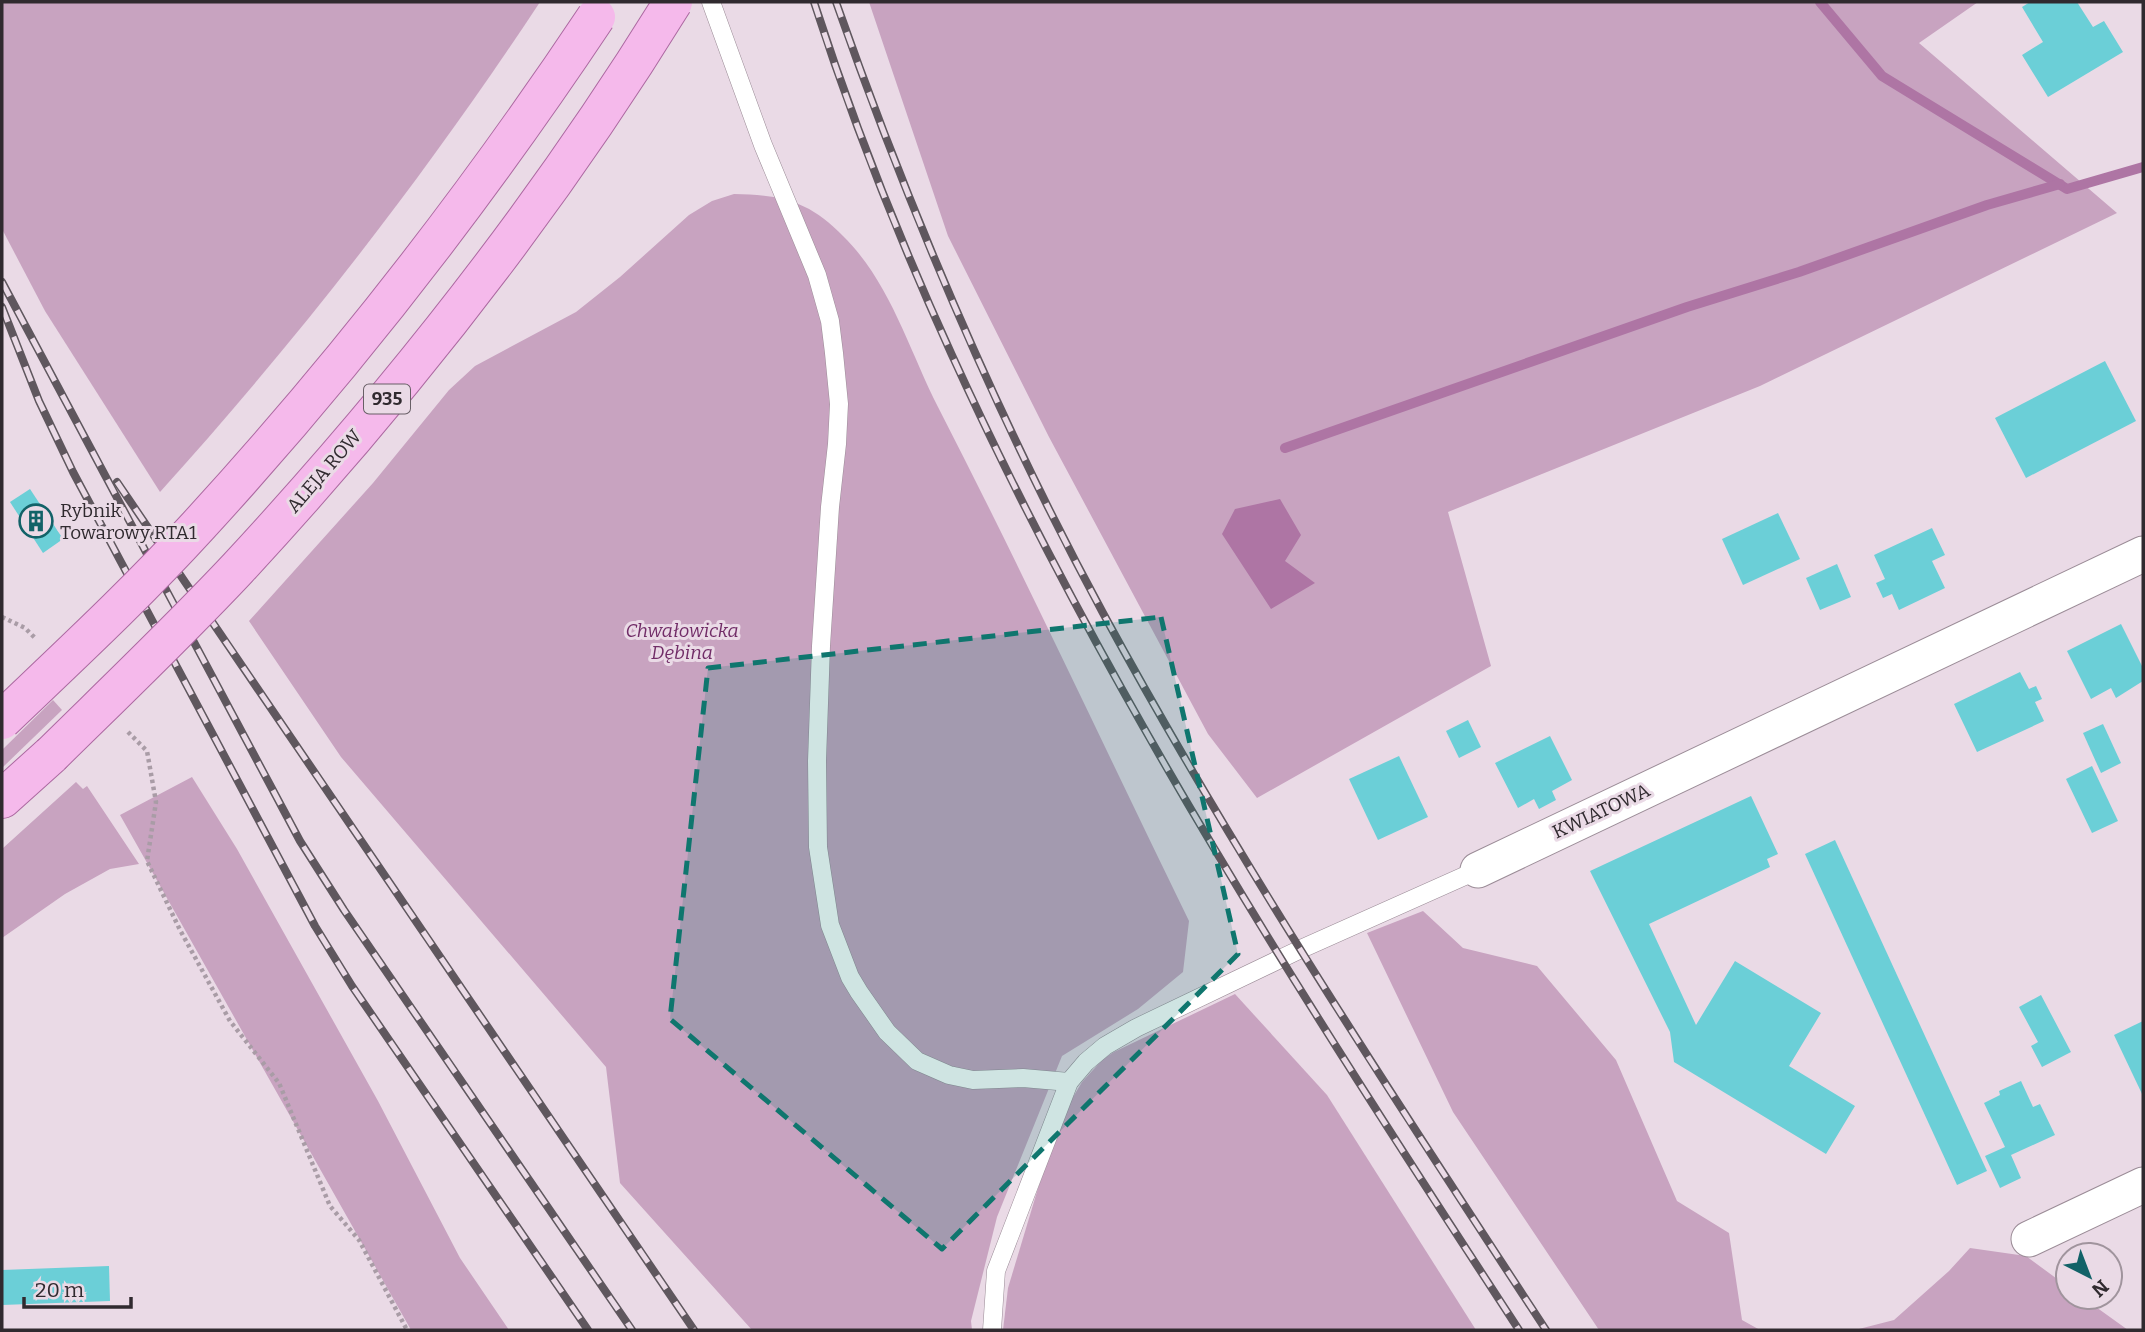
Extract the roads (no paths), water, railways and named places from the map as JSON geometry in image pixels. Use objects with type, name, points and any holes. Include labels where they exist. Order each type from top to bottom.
[{"type":"main road","points":[[2,720],[108,619],[196,528],[284,431],[360,341],[481,183],[605,2]]},
{"type":"main road","name":"ALEJA ROW","points":[[2,799],[51,755],[236,569],[324,473],[403,379],[530,213],[595,123],[673,2]]},
{"type":"street","name":"KWIATOWA","points":[[1478,870],[2143,554]]},
{"type":"street","points":[[2029,1239],[2143,1185]]},
{"type":"lane","points":[[711,2],[762,145],[817,275],[830,321],[839,404],[822,618],[817,761],[818,847],[830,925],[859,992],[887,1032],[917,1061],[973,1080],[1023,1078],[1069,1082],[996,1270],[992,1330]]},
{"type":"lane","name":"KWIATOWA","points":[[1069,1082],[1086,1062],[1105,1046],[1136,1028],[1301,949],[1478,870]]},
{"type":"waterway","points":[[1820,2],[1882,76],[2067,189],[2143,167]]},
{"type":"waterway","points":[[1285,448],[1687,307],[1799,272],[1987,205],[2060,184]]},
{"type":"railway","points":[[814,2],[878,180],[951,354],[1033,523],[1122,689],[1216,852],[1315,1013],[1519,1330]]},
{"type":"railway","points":[[836,2],[925,236],[991,389],[1103,613],[1261,886],[1373,1065],[1546,1330]]},
{"type":"railway","points":[[2,282],[300,841],[344,910],[632,1330]]},
{"type":"railway","points":[[2,307],[39,401],[73,472],[315,926],[352,986],[588,1330]]},
{"type":"railway","points":[[117,482],[694,1330]]},
{"type":"place","name":"Rybnik Towarowy RTA1","points":[[36,521]]},
{"type":"park label","name":"Chwałowicka Dębina","points":[[682,641]]}]
